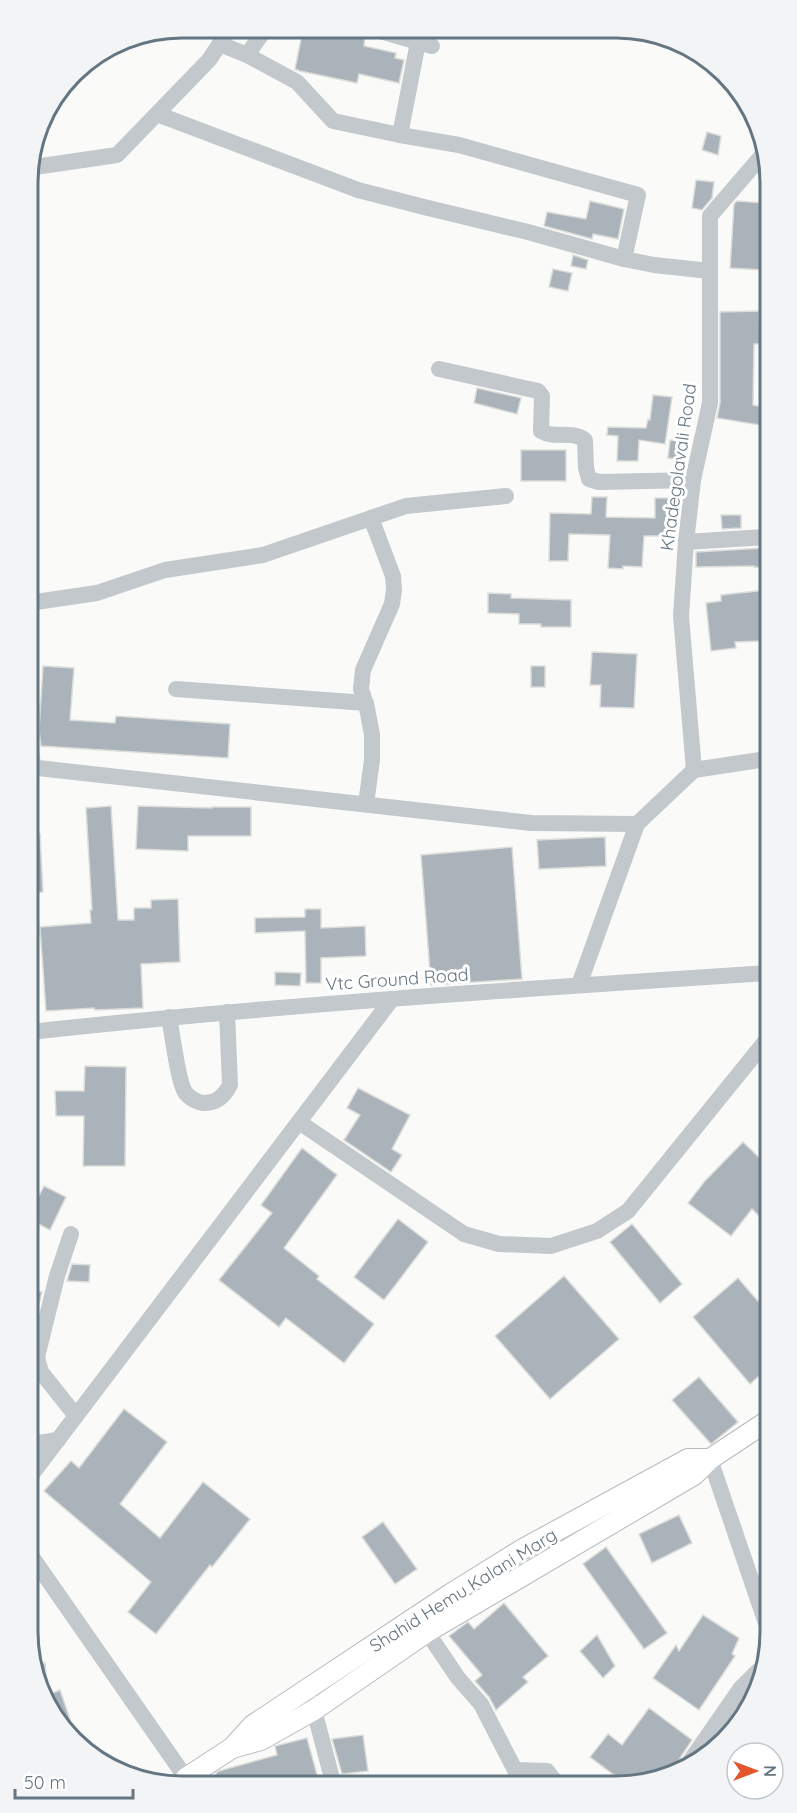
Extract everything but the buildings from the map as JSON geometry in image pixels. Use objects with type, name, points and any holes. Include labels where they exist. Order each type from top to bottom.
[{"type":"main road","name":"Shahid Hemu Kalani Marg","points":[[231,1748],[261,1740],[314,1710],[427,1632],[694,1475],[710,1459],[759,1426]]},
{"type":"main road","name":"Shahid Hemu Kalani Marg","points":[[191,1776],[231,1748],[253,1725],[452,1593],[523,1549],[688,1459],[710,1459]]},
{"type":"street","points":[[39,166],[117,155],[209,60],[224,38]]},
{"type":"street","points":[[248,55],[259,38]]},
{"type":"street","points":[[400,135],[425,44],[404,38]]},
{"type":"street","points":[[220,44],[248,55],[297,82],[333,121],[459,145],[638,195],[624,259]]},
{"type":"street","points":[[157,114],[358,190],[528,232],[624,259],[710,271]]},
{"type":"street","name":"Khadegolavali Road","points":[[694,770],[681,616],[693,480],[710,403],[710,216],[758,161]]},
{"type":"street","points":[[439,369],[538,391],[542,396],[541,431],[546,434],[579,435],[585,440],[585,468],[589,479],[599,482],[693,480]]},
{"type":"street","points":[[38,602],[98,593],[165,570],[263,555],[406,506],[506,496]]},
{"type":"street","points":[[366,804],[372,760],[372,735],[361,688],[363,670],[392,604],[394,590],[393,576],[371,518]]},
{"type":"street","points":[[686,542],[760,537]]},
{"type":"street","points":[[176,689],[366,703]]},
{"type":"street","points":[[579,985],[637,824],[694,770],[760,760]]},
{"type":"street","points":[[38,767],[531,823],[637,824]]},
{"type":"street","name":"Vtc Ground Road","points":[[38,1031],[226,1012],[759,973]]},
{"type":"street","points":[[38,1466],[392,999]]},
{"type":"street","points":[[170,1017],[184,1091],[194,1100],[204,1103],[217,1101],[225,1094],[230,1084],[226,1012]]},
{"type":"street","points":[[299,1122],[464,1234],[499,1244],[551,1246],[597,1231],[628,1211],[759,1049]]},
{"type":"street","points":[[38,1353],[57,1276],[71,1233]]},
{"type":"street","points":[[38,1361],[41,1372],[76,1416]]},
{"type":"street","points":[[38,1443],[58,1440]]},
{"type":"street","points":[[710,1459],[759,1603]]},
{"type":"street","points":[[38,1566],[180,1776]]},
{"type":"street","points":[[427,1632],[458,1678],[481,1704],[514,1770],[547,1771],[551,1776]]},
{"type":"street","points":[[699,1748],[740,1689],[752,1678]]},
{"type":"street","points":[[305,1691],[314,1710],[331,1776]]}]
